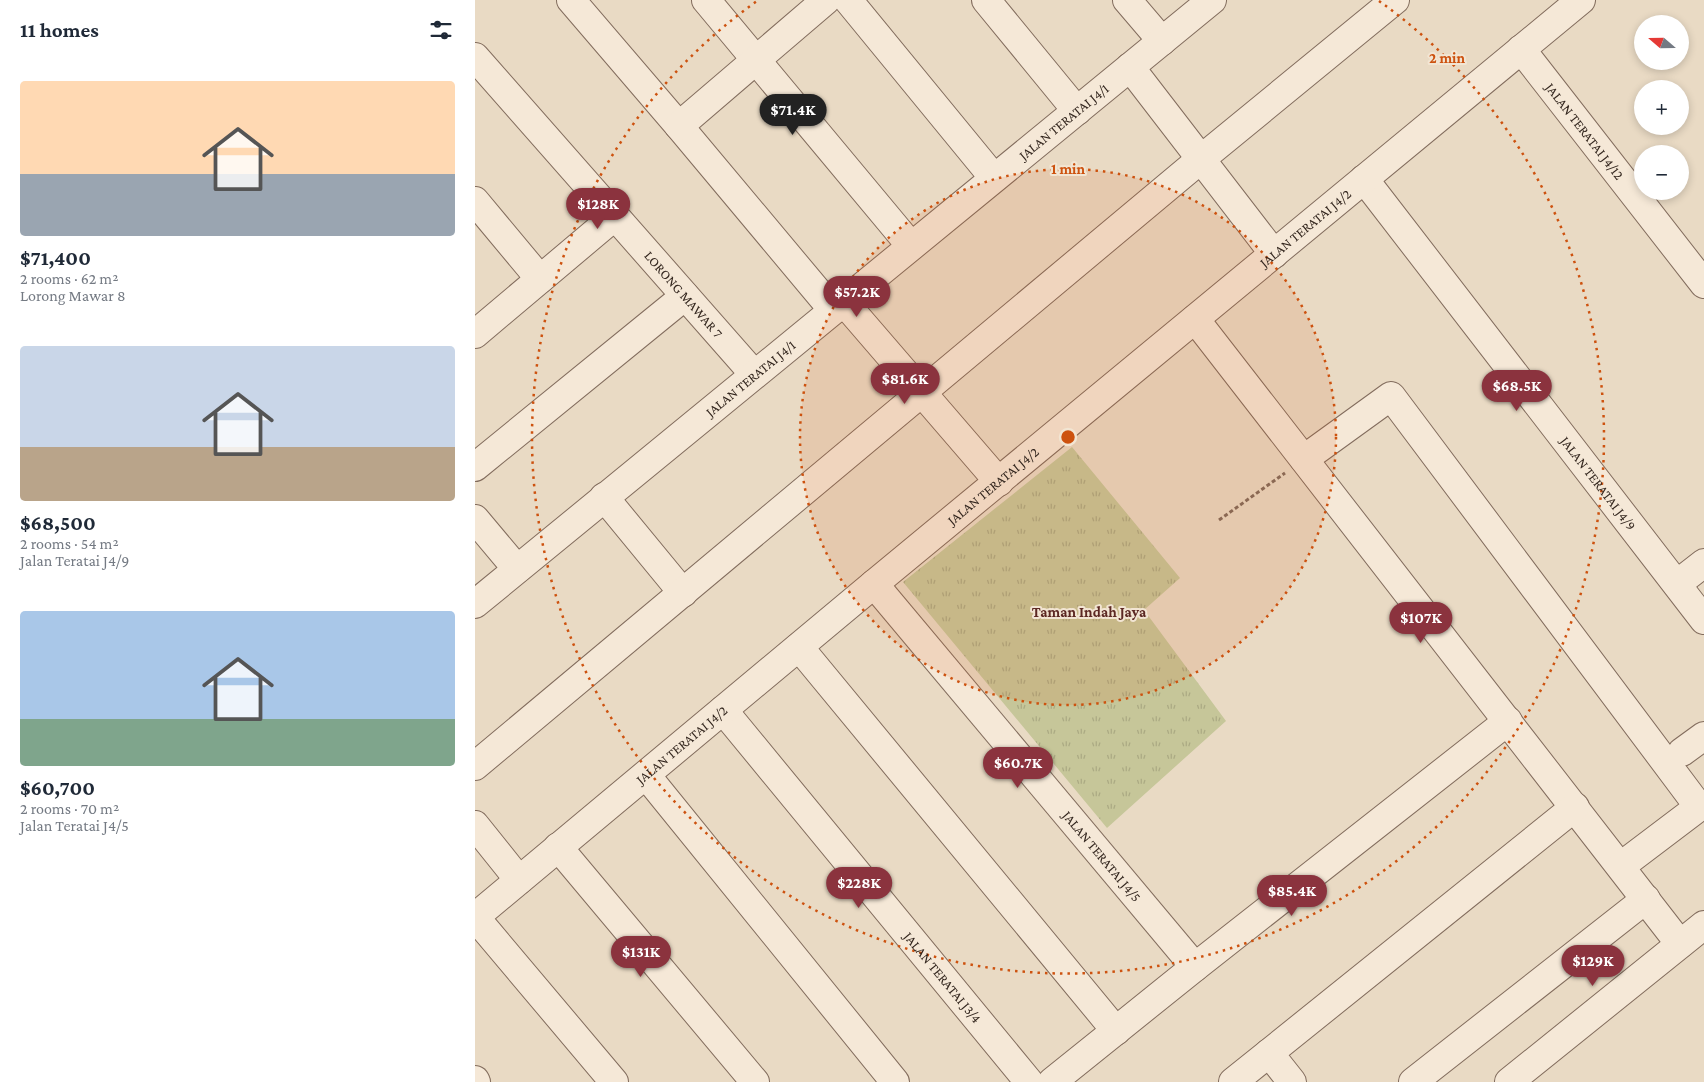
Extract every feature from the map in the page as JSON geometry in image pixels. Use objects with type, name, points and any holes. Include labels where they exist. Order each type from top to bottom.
[{"type":"street","points":[[571,0],[838,306],[922,392],[999,482]]},
{"type":"street","points":[[706,0],[911,246]]},
{"type":"street","points":[[679,126],[826,0]]},
{"type":"street","points":[[848,0],[994,178]]},
{"type":"street","points":[[986,0],[1077,111]]},
{"type":"street","points":[[1127,0],[1162,41]]},
{"type":"street","name":"JALAN TERATAI J4/1","points":[[475,604],[1212,0]]},
{"type":"street","points":[[475,766],[1201,159],[1395,0]]},
{"type":"street","name":"JALAN TERATAI J4/2","points":[[475,917],[799,646],[1581,0]]},
{"type":"street","name":"JALAN TERATAI J4/12","points":[[1521,50],[1704,284]]},
{"type":"street","name":"LORONG MAWAR 7","points":[[475,57],[754,374]]},
{"type":"street","points":[[1130,67],[1274,254]]},
{"type":"street","name":"JALAN TERATAI J4/9","points":[[1364,179],[1704,620]]},
{"type":"street","points":[[475,201],[540,279]]},
{"type":"street","points":[[475,334],[615,216]]},
{"type":"street","points":[[475,467],[685,296]]},
{"type":"street","points":[[1195,319],[1509,721],[1680,944]]},
{"type":"street","points":[[1304,459],[1391,396],[1699,807],[1621,866]]},
{"type":"street","points":[[604,497],[683,593]]},
{"type":"street","points":[[475,519],[517,569]]},
{"type":"street","points":[[1677,584],[1704,563]]},
{"type":"street","name":"JALAN TERATAI J4/5","points":[[874,584],[1195,967]]},
{"type":"street","points":[[799,646],[1116,1031]]},
{"type":"street","name":"JALAN TERATAI J3/4","points":[[723,710],[1029,1082]]},
{"type":"street","points":[[1052,1082],[1195,967],[1509,721]]},
{"type":"street","points":[[1682,752],[1704,736]]},
{"type":"street","points":[[645,774],[895,1082]]},
{"type":"street","points":[[1233,1082],[1575,807]]},
{"type":"street","points":[[475,825],[519,880]]},
{"type":"street","points":[[558,847],[755,1082]]},
{"type":"street","points":[[1413,1082],[1645,899]]},
{"type":"street","points":[[475,917],[614,1082]]},
{"type":"street","points":[[1509,1082],[1704,925]]},
{"type":"street","points":[[1269,1053],[1292,1082]]},
{"type":"path","points":[[1219,520],[1304,459]]},
{"type":"green space","points":[[1072,447],[1180,578],[1144,610],[1226,721],[1107,828],[903,582]]},
{"type":"district","name":"Taman Indah Jaya","points":[[1089,612]]}]
